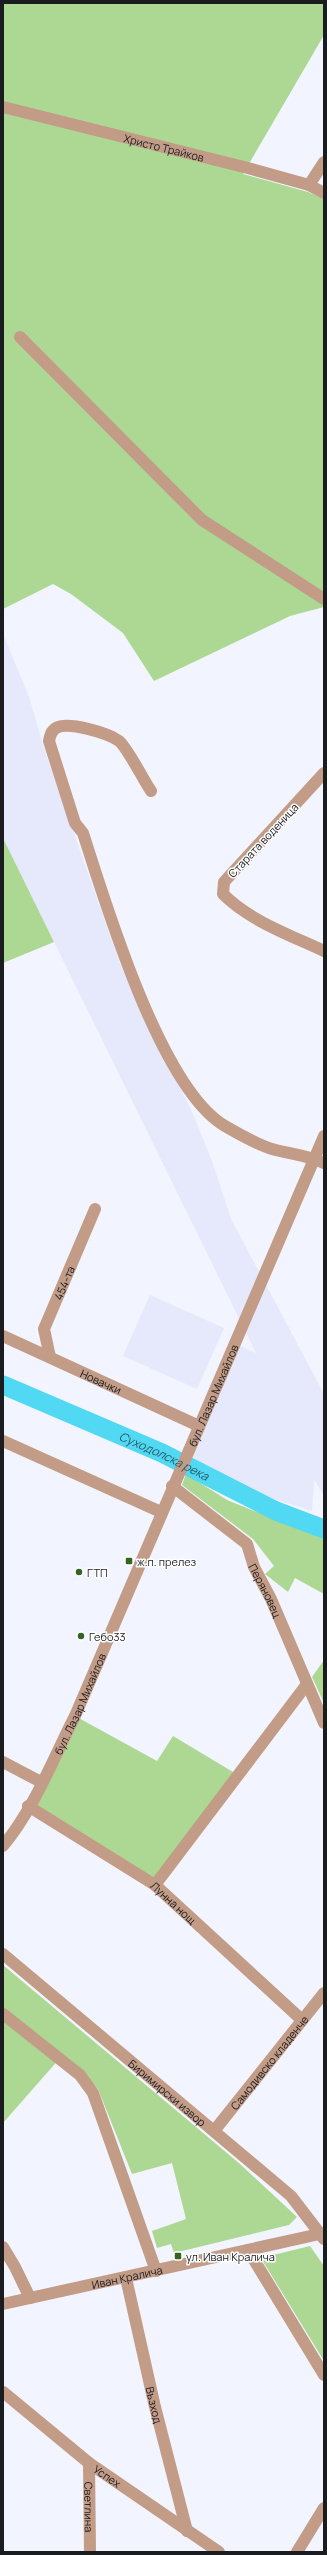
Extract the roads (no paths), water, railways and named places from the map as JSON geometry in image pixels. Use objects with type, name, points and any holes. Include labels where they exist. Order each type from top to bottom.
[{"type":"street","name":"Христо Трайков","points":[[3,107],[309,185],[324,193]]},
{"type":"street","points":[[309,185],[324,162]]},
{"type":"street","points":[[20,337],[202,520],[324,599]]},
{"type":"street","points":[[151,791],[120,742],[99,732],[65,725],[56,728],[50,735],[49,741],[74,823],[83,833],[107,910],[144,1007],[176,1069],[199,1105],[224,1126],[270,1148],[319,1161]]},
{"type":"street","name":"Старата воденица","points":[[324,773],[224,882],[223,894],[233,904],[262,921],[324,951]]},
{"type":"street","name":"бул. Лазар Михайлов","points":[[3,1846],[12,1835],[42,1782],[74,1716],[173,1483],[319,1161],[324,1136]]},
{"type":"street","name":"454-та","points":[[50,1357],[44,1329],[95,1209]]},
{"type":"street","name":"Новачки","points":[[3,1336],[199,1426]]},
{"type":"street","points":[[4,1444],[161,1512]]},
{"type":"street","name":"Перяновец","points":[[173,1483],[247,1544],[254,1567],[271,1598],[324,1723]]},
{"type":"street","points":[[154,1885],[307,1684]]},
{"type":"street","points":[[3,1762],[42,1782]]},
{"type":"street","name":"Лунна нощ","points":[[28,1806],[154,1885],[302,2020]]},
{"type":"street","name":"Биримирски извор","points":[[3,1954],[292,2196],[323,2234]]},
{"type":"street","name":"Самодивско кладенче","points":[[214,2131],[324,1993]]},
{"type":"street","points":[[3,2014],[80,2075],[93,2093],[156,2271]]},
{"type":"street","name":"Иван Кралича","points":[[3,2304],[323,2234]]},
{"type":"street","points":[[3,2247],[30,2298]]},
{"type":"street","points":[[248,2250],[324,2375]]},
{"type":"street","name":"Възход","points":[[126,2278],[155,2408],[187,2531]]},
{"type":"street","name":"Успех","points":[[3,2392],[89,2463],[219,2552]]},
{"type":"street","name":"Светлина","points":[[89,2463],[90,2552]]},
{"type":"street","points":[[297,2552],[324,2508]]},
{"type":"waterway","name":"Суходолска река","points":[[3,1385],[162,1453],[276,1511],[324,1529]]},
{"type":"place","name":"ж.п. прелез","points":[[129,1561]]},
{"type":"place","name":"ГТП","points":[[79,1572]]},
{"type":"place","name":"Гебо33","points":[[81,1636]]},
{"type":"place","name":"ул. Иван Кралича","points":[[178,2256]]}]
